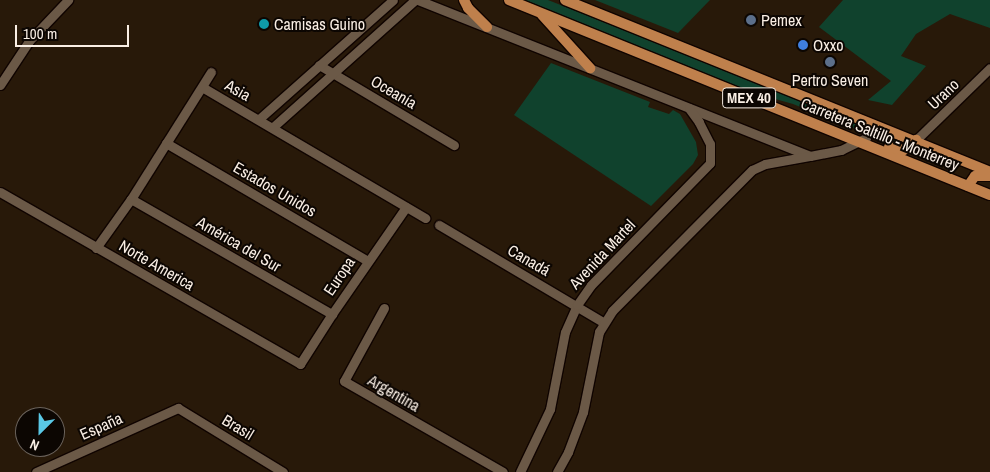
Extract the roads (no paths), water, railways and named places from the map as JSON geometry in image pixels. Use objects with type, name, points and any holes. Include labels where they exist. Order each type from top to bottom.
[{"type":"main road","points":[[464,0],[468,8],[487,27]]},
{"type":"main road","name":"MEX 40","points":[[509,0],[735,92],[781,103],[863,140]]},
{"type":"main road","name":"Carretera Saltillo - Monterrey","points":[[565,0],[916,140],[990,172]]},
{"type":"main road","points":[[540,12],[590,68]]},
{"type":"main road","points":[[863,140],[901,151],[916,140]]},
{"type":"main road","name":"Carretera Saltillo - Monterrey","points":[[863,140],[990,195]]},
{"type":"main road","points":[[968,186],[975,176],[990,176]]},
{"type":"street","points":[[0,85],[29,41],[68,0]]},
{"type":"street","points":[[259,119],[393,0]]},
{"type":"street","points":[[273,127],[416,0],[810,156]]},
{"type":"street","name":"Oceanía","points":[[319,65],[454,145]]},
{"type":"street","name":"Urano","points":[[916,140],[990,68]]},
{"type":"street","points":[[202,87],[211,72]]},
{"type":"street","name":"Asia","points":[[96,248],[131,199],[202,87],[425,218]]},
{"type":"street","name":"Avenida Martel","points":[[520,472],[550,409],[563,339],[577,305],[591,285],[710,163],[710,144],[699,122],[689,108]]},
{"type":"street","points":[[557,472],[568,452],[582,412],[595,346],[603,322],[752,170],[765,164],[832,152],[863,140]]},
{"type":"street","name":"Estados Unidos","points":[[166,143],[368,261]]},
{"type":"street","name":"Norte America","points":[[0,192],[300,364]]},
{"type":"street","name":"América del Sur","points":[[131,199],[332,314]]},
{"type":"street","name":"Europa","points":[[300,364],[406,207]]},
{"type":"street","name":"Canadá","points":[[439,225],[603,322]]},
{"type":"street","name":"Argentina","points":[[384,308],[344,381],[503,472]]},
{"type":"street","name":"España","points":[[36,472],[178,408]]},
{"type":"street","name":"Brasil","points":[[178,408],[283,472]]},
{"type":"place","name":"Pemex","points":[[751,20]]},
{"type":"place","name":"Camisas Guino","points":[[264,24]]},
{"type":"place","name":"Oxxo","points":[[803,45]]},
{"type":"place","name":"Pertro Seven","points":[[830,62]]}]
